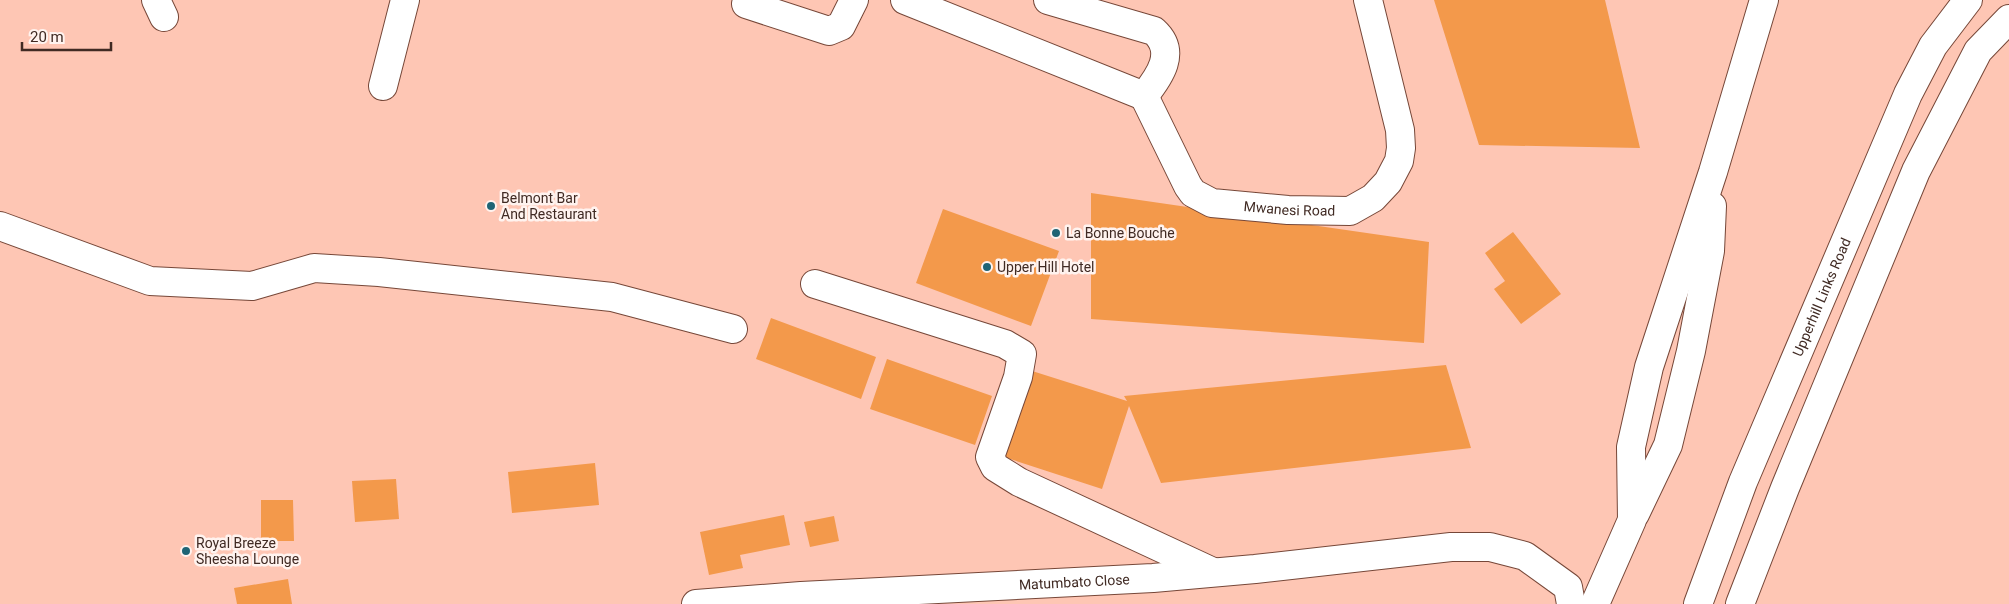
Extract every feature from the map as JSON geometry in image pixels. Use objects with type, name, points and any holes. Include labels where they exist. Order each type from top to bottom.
[{"type":"street","points":[[383,86],[405,0]]},
{"type":"street","points":[[746,4],[829,31],[841,26],[854,0]]},
{"type":"street","points":[[905,0],[1144,96],[1164,65],[1166,56],[1161,38],[1154,30],[1048,0]]},
{"type":"street","name":"Mwanesi Road","points":[[1144,96],[1188,186],[1193,193],[1202,199],[1212,203],[1288,210],[1350,211],[1373,198],[1388,182],[1399,162],[1401,148],[1400,130],[1368,0]]},
{"type":"street","points":[[1632,520],[1631,447],[1648,367],[1713,172],[1764,0]]},
{"type":"street","name":"Upperhill Links Road","points":[[1698,604],[1743,482],[1908,94],[1934,46],[1968,0]]},
{"type":"street","points":[[1740,604],[1784,488],[1916,171],[1978,51],[2009,19]]},
{"type":"street","points":[[1596,604],[1632,520],[1668,445],[1692,351],[1710,251],[1713,172]]},
{"type":"street","points":[[0,226],[150,281],[252,286],[314,268],[380,272],[612,297],[733,329]]},
{"type":"street","points":[[815,284],[1005,344],[1022,354],[1018,377],[990,457],[995,467],[1019,482],[1214,573]]},
{"type":"street","name":"Matumbato Close","points":[[696,604],[800,596],[1214,573],[1451,547],[1490,547],[1525,556],[1568,587],[1571,604]]},
{"type":"building","points":[[1434,0],[1605,0],[1640,148],[1479,145]]},
{"type":"building","points":[[1091,193],[1429,242],[1424,343],[1091,319]]},
{"type":"building","name":"Upper Hill Hotel","points":[[943,209],[1059,251],[1031,326],[916,283]]},
{"type":"building","points":[[1513,232],[1561,294],[1521,324],[1494,289],[1505,281],[1485,253]]},
{"type":"building","points":[[771,318],[876,357],[861,399],[756,359]]},
{"type":"building","points":[[887,359],[992,396],[975,445],[870,409]]},
{"type":"building","points":[[1446,365],[1471,448],[1161,483],[1129,406],[1102,489],[1001,456],[1029,370],[1127,401],[1124,396]]},
{"type":"building","points":[[595,463],[599,505],[512,513],[508,472]]},
{"type":"building","points":[[396,479],[399,519],[355,522],[352,481]]},
{"type":"building","points":[[261,500],[293,500],[294,541],[261,541]]},
{"type":"building","points":[[784,515],[790,545],[740,555],[743,568],[709,575],[700,532]]},
{"type":"building","points":[[834,516],[839,541],[810,547],[804,522]]},
{"type":"building","points":[[288,579],[292,604],[237,604],[234,588]]},
{"type":"place","name":"Belmont Bar And Restaurant","points":[[491,206]]},
{"type":"place","name":"La Bonne Bouche","points":[[1056,233]]},
{"type":"place","name":"Upper Hill Hotel","points":[[987,267]]},
{"type":"place","name":"Royal Breeze Sheesha Lounge","points":[[186,551]]}]
